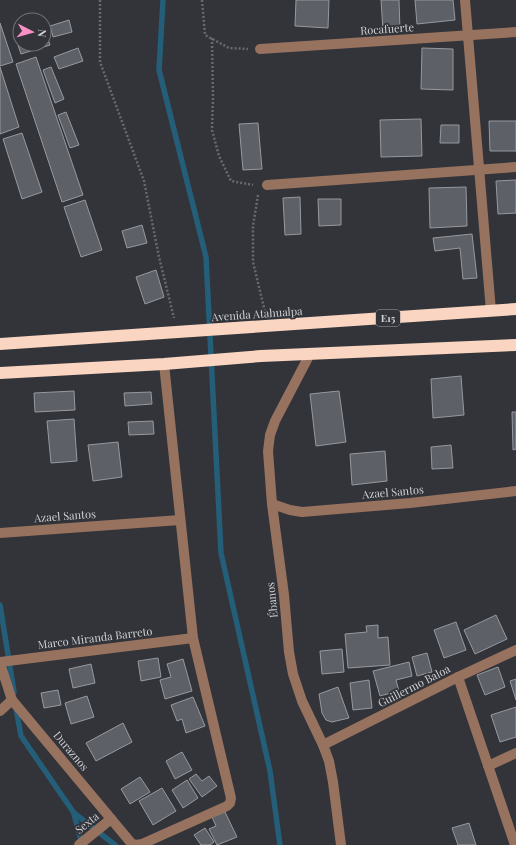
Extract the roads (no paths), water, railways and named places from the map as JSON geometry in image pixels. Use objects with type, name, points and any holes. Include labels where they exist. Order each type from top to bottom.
[{"type":"highway","name":"Avenida Atahualpa","points":[[0,344],[516,309]]},
{"type":"highway","points":[[0,373],[164,364],[261,356],[516,345]]},
{"type":"street","points":[[465,0],[491,311]]},
{"type":"street","name":"Rocafuerte","points":[[260,49],[516,32]]},
{"type":"street","points":[[264,185],[516,167]]},
{"type":"street","name":"Ébanos","points":[[310,354],[275,420],[270,435],[268,451],[272,504],[284,595],[289,652],[293,674],[302,701],[329,761],[333,782],[340,845]]},
{"type":"street","points":[[139,845],[227,806],[230,803],[231,798],[193,638],[164,364]]},
{"type":"street","name":"Azael Santos","points":[[272,504],[302,512],[410,503],[516,491]]},
{"type":"street","name":"Azael Santos","points":[[0,533],[180,520]]},
{"type":"street","name":"Marco Miranda Barreto","points":[[0,663],[193,638]]},
{"type":"street","name":"Guillermo Baloa","points":[[323,745],[458,677],[516,650]]},
{"type":"street","name":"Duraznos","points":[[0,663],[12,700],[132,844],[139,845]]},
{"type":"street","points":[[458,677],[514,845]]},
{"type":"street","points":[[0,711],[12,700]]},
{"type":"street","points":[[488,766],[516,754]]},
{"type":"street","name":"Sexta","points":[[78,845],[111,819]]},
{"type":"waterway","points":[[163,0],[159,70],[206,257],[221,553],[270,771],[280,845]]},
{"type":"waterway","points":[[0,605],[14,692]]},
{"type":"waterway","points":[[16,708],[21,736],[74,813],[115,845]]},
{"type":"waterway","points":[[74,814],[82,844]]}]
